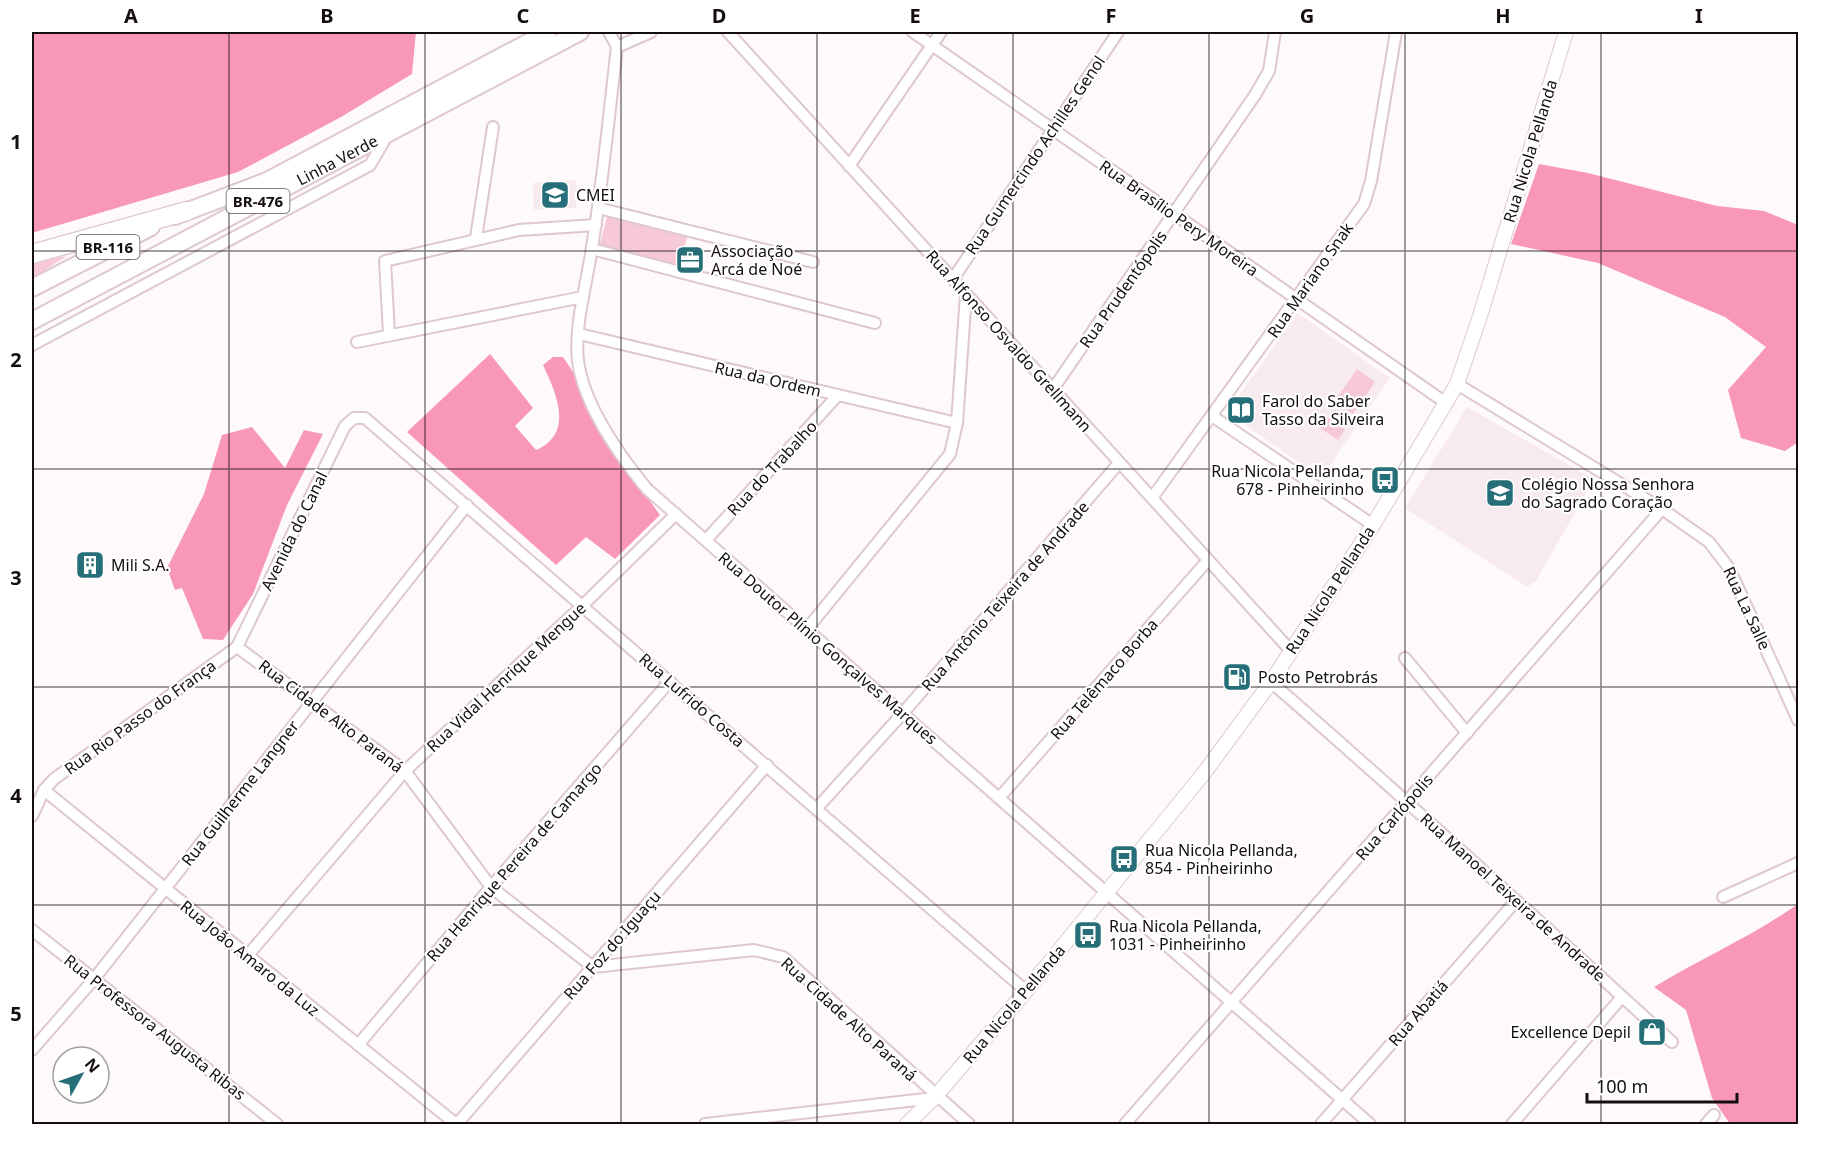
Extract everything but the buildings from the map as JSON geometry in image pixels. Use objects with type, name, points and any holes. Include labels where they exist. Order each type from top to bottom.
[{"type":"highway","name":"Linha Verde","points":[[32,288],[122,240],[187,211],[267,182],[548,32]]},
{"type":"highway","name":"Linha Verde","points":[[32,321],[390,130],[580,32]]},
{"type":"highway","points":[[32,254],[187,211]]},
{"type":"main road","name":"Rua Nicola Pellanda","points":[[908,1125],[1026,991],[1204,773],[1272,682],[1373,525],[1457,384],[1480,316],[1566,32]]},
{"type":"street","points":[[609,32],[617,47],[651,32]]},
{"type":"street","name":"Rua Alfonso Osvaldo Grellmann","points":[[728,32],[1291,651]]},
{"type":"street","name":"Rua Brasílio Pery Moreira","points":[[913,32],[1446,403]]},
{"type":"street","points":[[849,166],[941,32]]},
{"type":"street","name":"Rua Gumercindo Achilles Genol","points":[[952,279],[1118,32]]},
{"type":"street","name":"Rua Prudentópolis","points":[[1053,389],[1175,215],[1269,71],[1275,32]]},
{"type":"street","name":"Rua Mariano Snak","points":[[1152,498],[1297,300],[1364,204],[1371,182],[1396,32]]},
{"type":"street","name":"Rua Doutor Plínio Gonçalves Marques","points":[[617,47],[596,225],[583,297],[578,360],[584,384],[621,457],[647,489],[1370,1125]]},
{"type":"street","points":[[476,238],[493,128]]},
{"type":"street","points":[[32,345],[370,165],[390,130]]},
{"type":"street","points":[[598,208],[813,262]]},
{"type":"street","points":[[389,334],[385,261],[476,238],[519,230],[596,225]]},
{"type":"street","points":[[592,249],[875,323]]},
{"type":"street","points":[[807,629],[950,454],[957,423],[966,294]]},
{"type":"street","points":[[357,342],[583,297]]},
{"type":"street","name":"Rua da Ordem","points":[[579,334],[957,423]]},
{"type":"street","name":"Rua La Salle","points":[[1457,384],[1662,509],[1709,542],[1723,558],[1798,720]]},
{"type":"street","name":"Rua do Trabalho","points":[[706,540],[838,396]]},
{"type":"street","points":[[1212,416],[1373,525]]},
{"type":"street","name":"Rua Lufrido Costa","points":[[354,418],[365,418],[1026,991]]},
{"type":"street","name":"Avenida do Canal","points":[[237,646],[345,426],[354,418]]},
{"type":"street","name":"Rua Antônio Teixeira de Andrade","points":[[817,808],[903,713],[1119,463]]},
{"type":"street","name":"Rua Guilherme Langner","points":[[32,1050],[94,979],[467,505]]},
{"type":"street","name":"Rua Carlópolis","points":[[1125,1125],[1662,509]]},
{"type":"street","name":"Rua Vidal Henrique Mengue","points":[[248,955],[405,771],[583,605],[676,514]]},
{"type":"street","name":"Rua Telêmaco Borba","points":[[999,798],[1208,560]]},
{"type":"street","name":"Rua Cidade Alto Paraná","points":[[237,646],[405,771],[491,886],[593,967],[754,950],[783,957],[935,1097],[969,1125]]},
{"type":"street","name":"Rua Rio Passo do França","points":[[44,790],[77,762],[237,646]]},
{"type":"street","points":[[1406,658],[1467,734]]},
{"type":"street","name":"Rua Henrique Pereira de Camargo","points":[[358,1045],[491,886],[670,681]]},
{"type":"street","name":"Rua Manoel Teixeira de Andrade","points":[[1272,682],[1408,801],[1515,902],[1672,1042]]},
{"type":"street","name":"Rua Foz do Iguaçu","points":[[456,1125],[767,765]]},
{"type":"street","points":[[32,816],[44,790]]},
{"type":"street","name":"Rua João Amaro da Luz","points":[[44,790],[164,890],[248,955],[456,1125]]},
{"type":"street","points":[[1723,897],[1798,863]]},
{"type":"street","name":"Rua Abatiá","points":[[1321,1125],[1515,902]]},
{"type":"street","name":"Rua Professora Augusta Ribas","points":[[32,930],[277,1125]]},
{"type":"street","points":[[1512,1125],[1622,997]]},
{"type":"street","points":[[705,1125],[935,1097]]},
{"type":"street","points":[[1706,1125],[1714,1115]]},
{"type":"shaded area","points":[[32,32],[416,32],[412,74],[341,117],[238,172],[32,233]]},
{"type":"shaded area","points":[[1539,164],[1588,173],[1717,206],[1764,211],[1798,225],[1798,442],[1785,451],[1741,438],[1728,390],[1766,347],[1725,317],[1598,263],[1511,244]]},
{"type":"shaded area","name":"CMEI","points":[[576,180],[576,208],[534,210],[533,183]]},
{"type":"shaded area","points":[[607,216],[687,237],[679,268],[599,247]]},
{"type":"shaded area","points":[[67,256],[32,278],[32,263]]},
{"type":"shaded area","points":[[1298,313],[1390,378],[1321,478],[1227,412]]},
{"type":"shaded area","points":[[490,354],[533,408],[515,426],[536,450],[548,443],[559,423],[557,400],[543,365],[553,357],[563,357],[581,384],[603,436],[660,515],[615,559],[586,537],[556,565],[407,432]]},
{"type":"shaded area","points":[[1357,369],[1375,382],[1353,414],[1334,402]]},
{"type":"shaded area","name":"Colégio Nossa Senhora do Sagrado Coração","points":[[1467,407],[1594,479],[1536,581],[1527,587],[1405,508]]},
{"type":"shaded area","points":[[1327,417],[1345,430],[1338,440],[1320,428]]},
{"type":"shaded area","points":[[252,427],[285,468],[304,430],[323,434],[287,505],[253,594],[223,640],[203,639],[182,588],[175,590],[167,568],[204,494],[222,435]]},
{"type":"shaded area","points":[[1798,904],[1798,1124],[1730,1124],[1712,1098],[1686,1010],[1654,987]]},
{"type":"place","name":"CMEI","points":[[555,195]]},
{"type":"place","name":"Associação Arcá de Noé","points":[[690,260]]},
{"type":"place","name":"Farol do Saber Tasso da Silveira","points":[[1241,410]]},
{"type":"place","name":"Rua Nicola Pellanda, 678 - Pinheirinho","points":[[1385,480]]},
{"type":"place","name":"Colégio Nossa Senhora do Sagrado Coração","points":[[1500,493]]},
{"type":"place","name":"Mili S.A.","points":[[90,565]]},
{"type":"place","name":"Posto Petrobrás","points":[[1237,677]]},
{"type":"place","name":"Rua Nicola Pellanda, 854 - Pinheirinho","points":[[1124,859]]},
{"type":"place","name":"Rua Nicola Pellanda, 1031 - Pinheirinho","points":[[1088,935]]},
{"type":"place","name":"Excellence Depil","points":[[1652,1032]]}]
